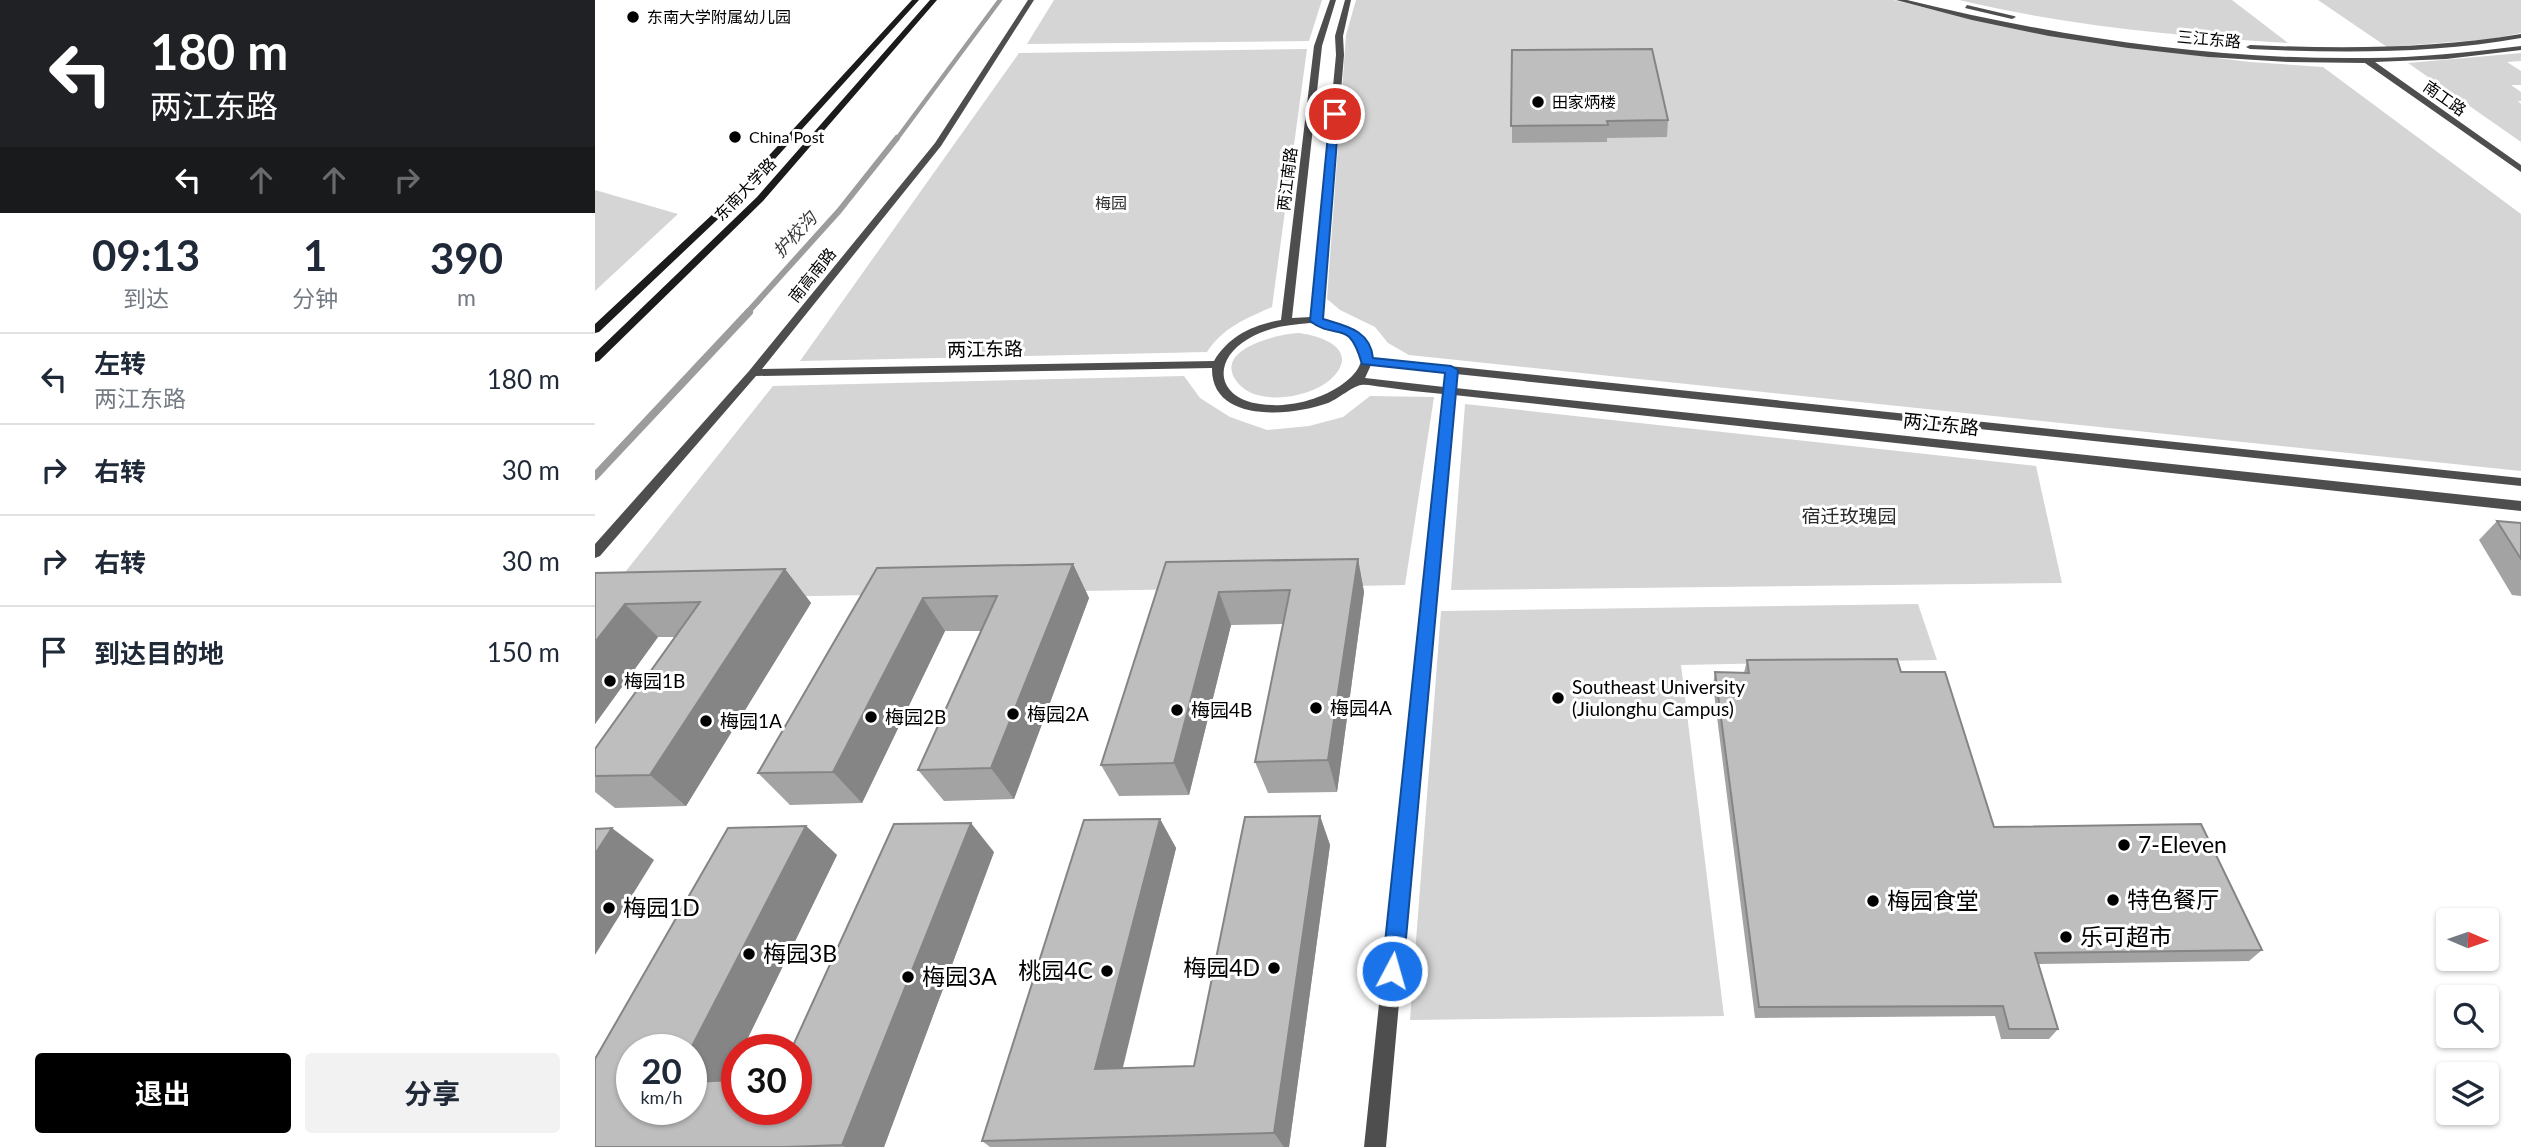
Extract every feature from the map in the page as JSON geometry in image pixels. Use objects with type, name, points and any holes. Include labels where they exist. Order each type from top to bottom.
[{"type":"main road","name":"东南大学路","points":[[595,330],[732,201],[916,0]]},
{"type":"main road","name":"东南大学路","points":[[595,359],[759,199],[935,0]]},
{"type":"street","name":"南高南路","points":[[595,553],[753,373],[938,144],[1031,0]]},
{"type":"street","name":"两江南路","points":[[1286,322],[1318,46],[1333,0]]},
{"type":"street","points":[[1316,321],[1340,55],[1339,36],[1348,0]]},
{"type":"street","name":"三江东路","points":[[1899,0],[1989,22],[2085,39],[2188,52],[2292,59],[2367,60],[2480,55],[2521,48]]},
{"type":"street","points":[[1936,0],[2037,22]]},
{"type":"street","points":[[2106,33],[2120,35]]},
{"type":"street","name":"三江东路","points":[[2234,46],[2416,49],[2521,36]]},
{"type":"street","name":"南工路","points":[[2352,50],[2521,169]]},
{"type":"street","points":[[1316,321],[1350,331],[1362,342],[1367,355],[1364,370],[1356,381],[1335,397],[1312,405],[1286,409],[1261,408],[1240,402],[1224,392],[1217,378],[1217,364],[1226,349],[1262,327],[1286,322],[1316,321]]},
{"type":"street","name":"两江东路","points":[[1366,361],[2521,482]]},
{"type":"street","name":"两江东路","points":[[753,373],[1217,364]]},
{"type":"street","points":[[1375,1147],[1451,370]]},
{"type":"street","name":"两江东路","points":[[1356,381],[2521,506]]},
{"type":"green space","points":[[1054,0],[1322,0],[1309,41],[1027,44]]},
{"type":"green space","points":[[1356,0],[1894,0],[1962,17],[2176,53],[2323,67],[2521,214],[2521,471],[1409,355],[1388,343],[1375,327],[1340,310],[1327,299],[1346,35]]},
{"type":"green space","points":[[1959,0],[2232,0],[2288,43],[2123,29],[2041,17]]},
{"type":"green space","points":[[2318,0],[2521,0],[2521,33],[2492,39],[2387,47]]},
{"type":"green space","name":"梅园","points":[[1307,49],[1272,307],[1228,330],[1207,352],[800,361],[1019,53]]},
{"type":"green space","points":[[2521,53],[2521,61],[2507,62],[2521,71],[2521,85],[2511,85],[2521,92],[2521,101],[2518,101],[2521,104],[2521,142],[2408,63]]},
{"type":"green space","points":[[595,190],[678,214],[595,291]]},
{"type":"green space","points":[[1298,333],[1326,340],[1340,351],[1340,367],[1324,384],[1298,395],[1269,397],[1255,394],[1235,379],[1231,368],[1234,359],[1242,351],[1277,336]]},
{"type":"green space","points":[[1184,376],[1200,398],[1230,417],[1267,430],[1309,426],[1343,417],[1370,396],[1434,397],[1405,585],[603,600],[773,386]]},
{"type":"green space","name":"宿迁玫瑰园","points":[[1465,404],[2036,466],[2062,583],[1451,590]]},
{"type":"green space","points":[[1918,604],[1937,660],[1681,665],[1724,1016],[1410,1020],[1441,611]]},
{"type":"building","points":[[1652,49],[1668,120],[1607,121],[1608,125],[1511,126],[1512,50]]},
{"type":"building","points":[[2497,521],[2521,523],[2521,559]]},
{"type":"building","points":[[1358,559],[1328,760],[1255,762],[1290,590],[1219,592],[1174,763],[1101,765],[1166,562]]},
{"type":"building","points":[[1073,564],[991,768],[918,770],[997,596],[923,598],[833,772],[758,773],[877,568]]},
{"type":"building","points":[[785,569],[650,775],[595,776],[595,749],[700,602],[625,604],[595,642],[595,573]]},
{"type":"building","name":"梅园食堂","points":[[1897,659],[1901,672],[1945,672],[1994,827],[2201,824],[2262,950],[2035,953],[2058,1029],[2009,1029],[2003,1006],[1759,1007],[1715,672],[1749,673],[1747,660]]},
{"type":"building","points":[[1320,816],[1274,1133],[982,1141],[1084,820],[1160,819],[1095,1069],[1194,1066],[1245,817]]},
{"type":"building","points":[[971,823],[842,1145],[595,1147],[595,1059],[728,828],[806,826],[698,1034],[616,1034],[616,1125],[707,1125],[707,1081],[721,1081],[721,1125],[812,1125],[812,1034],[798,1034],[894,824]]},
{"type":"building","points":[[612,828],[595,854],[595,829]]},
{"type":"waterway","name":"护校沟","points":[[896,140],[1000,0]]},
{"type":"waterway","name":"护校沟","points":[[747,313],[839,211],[897,138]]},
{"type":"waterway","name":"护校沟","points":[[595,476],[749,312]]},
{"type":"place","name":"东南大学附属幼儿园","points":[[633,17]]},
{"type":"place","name":"田家炳楼","points":[[1538,102]]},
{"type":"place","name":"China Post","points":[[735,137]]},
{"type":"place","name":"梅园1B","points":[[610,681]]},
{"type":"place","name":"Southeast University (Jiulonghu Campus)","points":[[1558,698]]},
{"type":"place","name":"梅园4A","points":[[1316,708]]},
{"type":"place","name":"梅园4B","points":[[1177,710]]},
{"type":"place","name":"梅园2A","points":[[1013,714]]},
{"type":"place","name":"梅园2B","points":[[871,717]]},
{"type":"place","name":"梅园1A","points":[[706,721]]},
{"type":"place","name":"7-Eleven","points":[[2124,845]]},
{"type":"place","name":"特色餐厅","points":[[2113,900]]},
{"type":"place","name":"梅园食堂","points":[[1873,901]]},
{"type":"place","name":"梅园1D","points":[[609,908]]},
{"type":"place","name":"乐可超市","points":[[2066,937]]},
{"type":"place","name":"梅园3B","points":[[749,954]]},
{"type":"place","name":"梅园4D","points":[[1274,968]]},
{"type":"place","name":"桃园4C","points":[[1107,971]]},
{"type":"place","name":"梅园3A","points":[[908,977]]},
{"type":"route","points":[[1335,114],[1316,321],[1350,331],[1362,342],[1367,355],[1366,361],[1451,370],[1392,971]]}]
